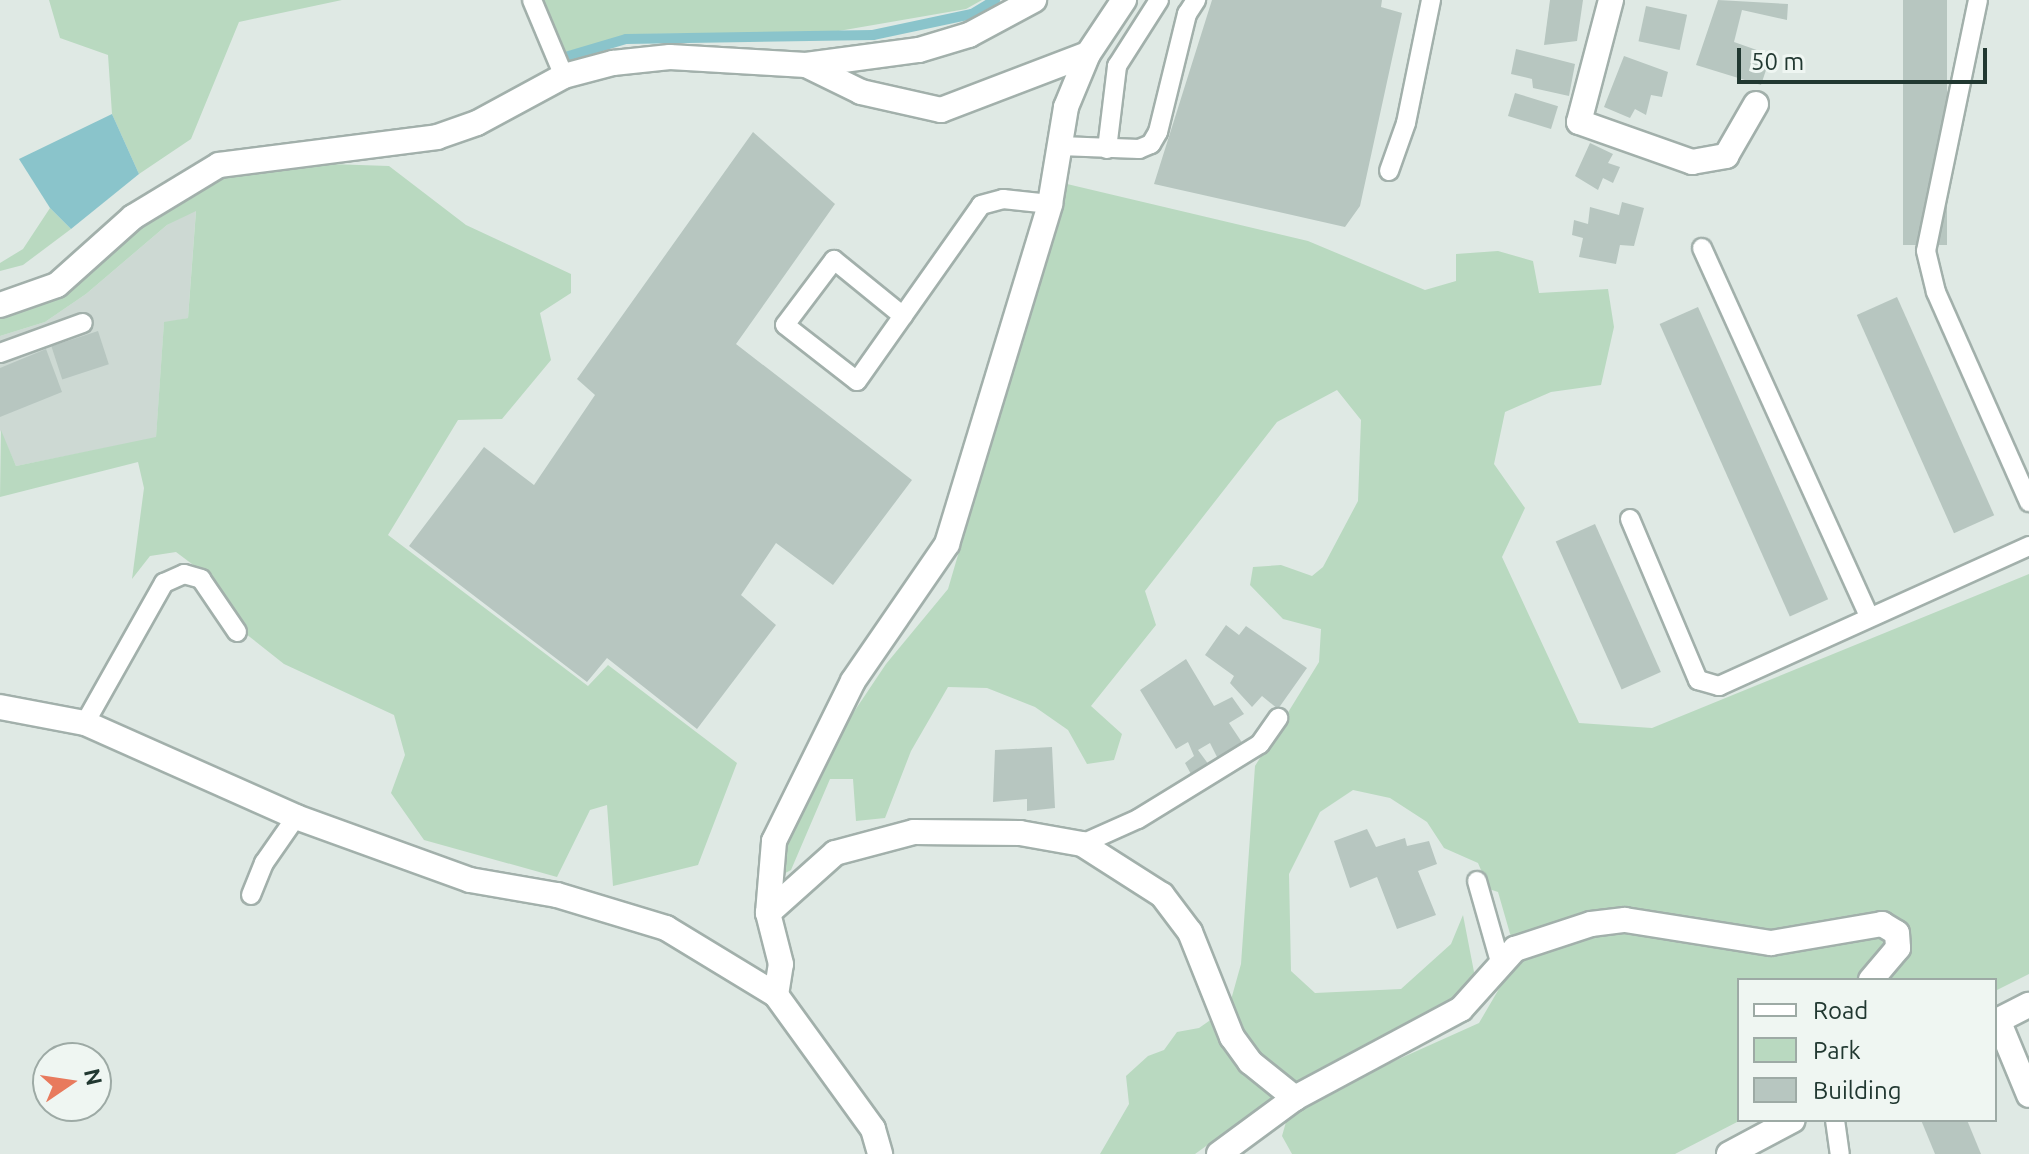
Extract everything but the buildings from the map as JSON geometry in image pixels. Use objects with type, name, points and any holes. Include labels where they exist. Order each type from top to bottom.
[{"type":"street","points":[[0,305],[57,285],[133,217],[219,165],[437,137],[477,123],[564,76],[613,63],[670,57],[806,65],[919,50],[969,35],[1034,0]]},
{"type":"street","points":[[776,995],[781,964],[768,913],[774,841],[853,681],[947,544],[1050,204],[1066,107],[1088,54],[1124,0]]},
{"type":"street","points":[[1611,0],[1579,122],[1692,162],[1726,156],[1756,104]]},
{"type":"street","points":[[806,65],[861,92],[941,110],[1088,54]]},
{"type":"street","points":[[0,707],[85,723],[296,817],[470,880],[557,895],[666,928],[776,995],[873,1129],[880,1154]]},
{"type":"street","points":[[768,913],[835,853],[914,832],[1020,833],[1082,844],[1162,895],[1190,932],[1232,1037],[1250,1062],[1295,1098]]},
{"type":"street","points":[[1219,1154],[1295,1098],[1461,1009],[1500,962],[1515,949],[1548,937],[1625,920],[1771,943],[1882,924],[1897,933],[1898,948],[1873,978]]},
{"type":"street","points":[[1997,1021],[2029,1005]]},
{"type":"street","points":[[1997,1023],[2029,1095]]},
{"type":"street","points":[[1729,1154],[1778,1124]]},
{"type":"lane","points":[[532,0],[564,76]]},
{"type":"lane","points":[[1107,149],[1117,66],[1159,0]]},
{"type":"lane","points":[[1060,146],[1139,149],[1158,132],[1187,14],[1196,0]]},
{"type":"lane","points":[[1389,171],[1406,123],[1431,0]]},
{"type":"lane","points":[[1978,0],[1926,251],[1936,292],[2029,502]]},
{"type":"lane","points":[[903,316],[834,260],[785,325],[857,381],[903,316],[981,205],[1003,199],[1050,204]]},
{"type":"lane","points":[[1702,248],[1869,616]]},
{"type":"lane","points":[[0,353],[83,323]]},
{"type":"lane","points":[[1630,519],[1698,680],[1719,686],[2029,546]]},
{"type":"lane","points":[[85,723],[164,583],[184,574],[201,579],[237,632]]},
{"type":"lane","points":[[1082,844],[1138,819],[1260,744],[1278,718]]},
{"type":"lane","points":[[251,895],[264,863],[296,817]]},
{"type":"lane","points":[[1477,881],[1500,962]]},
{"type":"lane","points":[[1835,1122],[1840,1154]]},
{"type":"shaded area","points":[[196,210],[188,318],[164,323],[156,438],[16,466],[0,430],[0,336],[45,322],[86,294],[167,225]]},
{"type":"green space","points":[[49,0],[342,0],[239,22],[191,139],[139,174],[112,114],[108,55],[60,38]]},
{"type":"green space","points":[[536,0],[982,0],[966,9],[827,33],[636,34],[558,54]]},
{"type":"green space","points":[[300,163],[389,166],[466,225],[571,274],[571,293],[540,313],[551,360],[502,419],[458,420],[388,535],[588,686],[608,665],[737,763],[698,865],[613,886],[607,805],[590,810],[557,877],[424,840],[391,793],[405,755],[394,715],[284,664],[241,630],[200,570],[176,552],[150,556],[132,579],[144,488],[138,462],[0,497],[1,430],[16,466],[156,437],[164,322],[188,318],[196,211],[167,225],[86,294],[45,322],[0,336],[0,319],[66,292],[153,214],[202,180]]},
{"type":"green space","points":[[1067,184],[1308,241],[1425,290],[1456,281],[1456,254],[1498,251],[1533,261],[1539,293],[1608,289],[1614,327],[1601,385],[1551,392],[1505,412],[1494,464],[1525,508],[1502,557],[1579,723],[1652,728],[2029,574],[2029,974],[1997,990],[1997,978],[1737,978],[1737,1122],[1675,1154],[1292,1154],[1282,1136],[1290,1108],[1479,1023],[1517,958],[1498,892],[1489,889],[1478,863],[1444,848],[1427,822],[1390,798],[1353,790],[1320,812],[1289,874],[1291,971],[1315,993],[1401,989],[1451,944],[1463,915],[1475,977],[1443,1010],[1277,1095],[1195,1154],[1100,1154],[1129,1104],[1126,1076],[1148,1056],[1164,1050],[1177,1032],[1199,1028],[1229,1007],[1241,964],[1255,766],[1319,662],[1321,629],[1283,619],[1250,585],[1253,567],[1281,565],[1312,576],[1323,567],[1358,501],[1361,420],[1337,390],[1277,422],[1145,591],[1156,625],[1091,706],[1122,734],[1114,760],[1087,764],[1068,730],[1035,707],[987,688],[948,687],[911,751],[885,818],[856,821],[853,779],[830,779],[791,870],[776,878],[794,815],[825,755],[886,664],[948,589]]},
{"type":"green space","points":[[50,208],[71,229],[23,265],[0,271],[0,263],[23,249]]},
{"type":"water","points":[[112,114],[139,174],[71,229],[50,208],[19,159]]},
{"type":"waterway","points":[[555,60],[626,39],[873,35],[972,14],[995,0]]}]
